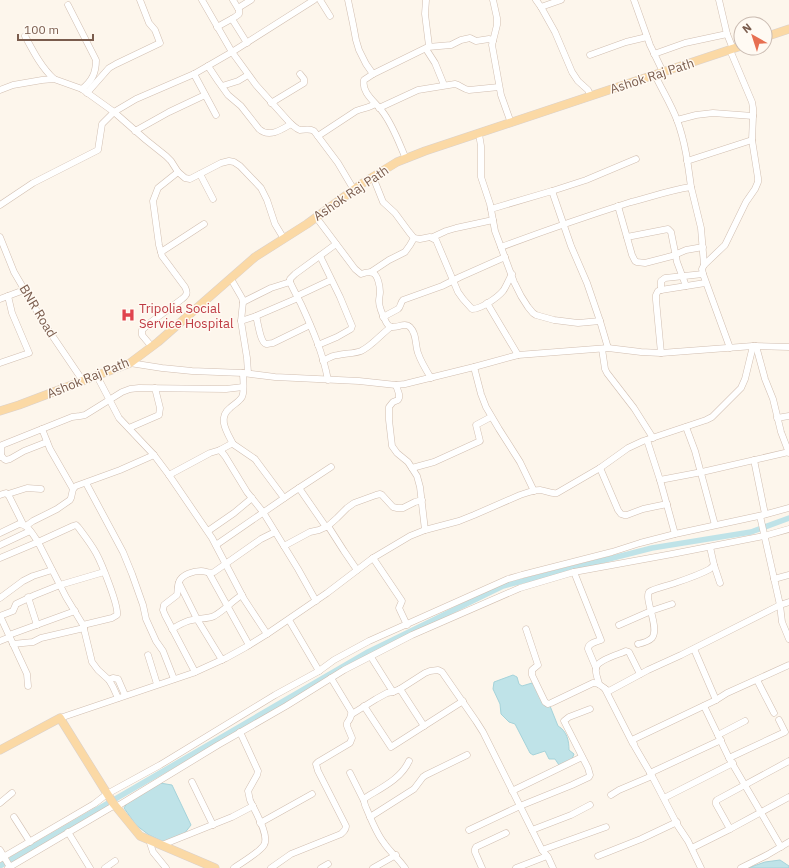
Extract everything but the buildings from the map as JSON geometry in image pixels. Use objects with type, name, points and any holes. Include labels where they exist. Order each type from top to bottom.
[{"type":"main road","points":[[773,34],[789,29]]},
{"type":"main road","name":"Ashok Raj Path","points":[[0,410],[19,405],[130,363],[152,347],[256,257],[397,162],[731,50]]},
{"type":"main road","points":[[0,750],[60,718],[107,794],[140,836],[215,868]]},
{"type":"street","points":[[85,91],[116,64],[124,59],[160,44],[155,30],[149,23],[140,0]]},
{"type":"street","points":[[202,0],[232,52],[248,75],[291,124],[301,130],[311,129],[314,131],[338,163],[354,190]]},
{"type":"street","points":[[218,26],[239,14],[240,12],[233,0]]},
{"type":"street","points":[[238,8],[251,0]]},
{"type":"street","points":[[301,0],[304,6]]},
{"type":"street","points":[[0,205],[33,183],[98,150],[102,124],[114,112],[136,99],[194,74],[247,43],[314,0]]},
{"type":"street","points":[[320,0],[330,16]]},
{"type":"street","points":[[348,0],[359,50],[373,74]]},
{"type":"street","points":[[426,0],[425,14],[429,46],[427,48],[444,85]]},
{"type":"street","points":[[493,0],[497,18],[496,33],[492,44],[502,100],[511,123]]},
{"type":"street","points":[[536,0],[555,32],[572,72],[578,81],[588,90],[591,96]]},
{"type":"street","points":[[541,7],[561,0]]},
{"type":"street","points":[[634,0],[654,54],[659,74],[677,120],[687,161],[690,187],[699,217],[704,265],[702,274],[730,348]]},
{"type":"street","points":[[704,265],[725,246],[746,202],[758,182],[752,140],[752,102],[731,50],[719,0]]},
{"type":"street","points":[[68,5],[96,60],[94,75],[85,91]]},
{"type":"street","points":[[232,19],[247,43]]},
{"type":"street","points":[[654,54],[685,43],[727,34]]},
{"type":"street","points":[[25,36],[48,74],[54,79],[85,91],[114,112],[166,156],[178,172],[185,178],[190,178],[229,161],[240,166],[261,188],[267,200],[275,224],[284,239]]},
{"type":"street","points":[[590,55],[626,42],[647,37]]},
{"type":"street","points":[[406,159],[385,116],[367,93],[363,84],[364,80],[373,74],[427,48],[451,44],[470,38],[476,41],[489,39],[493,41]]},
{"type":"street","points":[[208,66],[228,95],[241,106],[263,132],[268,134],[291,124]]},
{"type":"street","points":[[194,74],[216,115]]},
{"type":"street","points":[[271,102],[304,83],[304,80],[300,74]]},
{"type":"street","points":[[222,86],[238,81],[248,75]]},
{"type":"street","points":[[0,90],[13,85],[54,79]]},
{"type":"street","points":[[318,136],[360,109],[377,106],[418,90],[455,84],[469,90],[500,87]]},
{"type":"street","points":[[135,131],[169,112],[205,95]]},
{"type":"street","points":[[677,120],[700,114],[713,113],[753,116]]},
{"type":"street","points":[[479,134],[481,146],[481,177],[491,209],[496,236],[521,296],[531,311],[536,315],[554,320],[572,322],[600,320]]},
{"type":"street","points":[[687,161],[752,140]]},
{"type":"street","points":[[491,209],[586,180],[636,159]]},
{"type":"street","points":[[152,347],[142,335],[142,330],[182,299],[187,292],[185,287],[165,261],[161,252],[153,201],[158,188],[178,172]]},
{"type":"street","points":[[200,174],[213,199]]},
{"type":"street","points":[[373,177],[383,202],[395,213],[414,238],[420,239],[430,236],[433,237],[450,229],[493,220]]},
{"type":"street","points":[[501,247],[618,206],[690,187]]},
{"type":"street","points":[[552,191],[571,246],[587,283],[600,320],[605,349],[605,368],[607,373],[634,408],[650,439],[675,534]]},
{"type":"street","points":[[618,206],[633,258],[637,262],[645,263],[686,250],[703,247]]},
{"type":"street","points":[[316,217],[355,269],[361,274],[371,272],[389,260],[405,252],[414,238]]},
{"type":"street","points":[[161,252],[204,224]]},
{"type":"street","points":[[627,237],[670,230],[674,241],[675,254],[686,286]]},
{"type":"street","name":"BNR Road","points":[[0,237],[14,272],[24,290],[45,325],[83,381]]},
{"type":"street","points":[[433,237],[438,243],[463,300],[472,309],[494,299],[503,291],[512,274]]},
{"type":"street","points":[[243,302],[271,288],[290,282],[290,279],[295,274],[336,244]]},
{"type":"street","points":[[318,345],[352,329],[332,280],[320,256]]},
{"type":"street","points":[[384,317],[398,309],[403,300],[442,286],[505,257]]},
{"type":"street","points":[[371,272],[374,273],[378,279],[380,292],[379,301],[384,317],[391,327]]},
{"type":"street","points":[[661,290],[661,281],[669,277],[702,274]]},
{"type":"street","points":[[231,279],[243,302],[242,321],[247,358],[242,396],[226,411],[223,418],[224,425],[233,444],[255,459],[284,498]]},
{"type":"street","points":[[242,321],[298,297],[332,280]]},
{"type":"street","points":[[290,282],[298,297],[318,345],[328,380]]},
{"type":"street","points":[[661,353],[656,300],[658,291],[705,283]]},
{"type":"street","points":[[0,299],[24,290]]},
{"type":"street","points":[[0,364],[29,353],[12,313],[8,296]]},
{"type":"street","points":[[486,303],[518,355]]},
{"type":"street","points":[[256,316],[260,336],[266,344],[273,343],[310,325]]},
{"type":"street","points":[[323,361],[335,355],[351,354],[363,350],[391,327],[405,325],[410,327],[416,338],[418,353],[431,378]]},
{"type":"street","points":[[660,480],[789,453],[781,432],[773,399],[763,374],[755,346]]},
{"type":"street","points":[[60,718],[195,672],[222,660],[289,620],[373,558],[410,536],[425,530],[459,521],[520,495],[534,491],[541,490],[552,494],[557,494],[600,468],[628,448],[712,417],[741,388],[755,346]]},
{"type":"street","points":[[130,363],[192,371],[246,373],[275,377],[360,381],[396,385],[431,378],[518,355],[605,349],[661,353],[755,346],[789,347]]},
{"type":"street","points":[[474,367],[481,394],[491,417],[520,462],[534,491]]},
{"type":"street","points":[[97,376],[119,418],[154,455],[208,531],[242,595],[267,634]]},
{"type":"street","points":[[396,385],[399,398],[389,407],[392,446],[394,450],[412,468],[419,481],[425,530]]},
{"type":"street","points":[[47,442],[24,451],[10,459],[6,460],[1,456],[2,445],[72,417],[85,415],[130,389],[226,389],[243,387]]},
{"type":"street","points":[[129,428],[159,414],[160,408],[154,388]]},
{"type":"street","points":[[777,418],[789,416]]},
{"type":"street","points":[[412,468],[434,462],[478,442],[480,438],[476,425],[491,417]]},
{"type":"street","points":[[686,427],[702,472],[715,525]]},
{"type":"street","points":[[0,545],[34,521],[57,509],[71,498],[72,489],[47,442],[42,429]]},
{"type":"street","points":[[169,475],[210,453],[233,444]]},
{"type":"street","points":[[220,450],[223,452],[240,482],[264,512],[316,601]]},
{"type":"street","points":[[72,489],[76,486],[120,470],[154,455]]},
{"type":"street","points":[[754,460],[763,515],[762,525],[780,605],[782,622],[789,639]]},
{"type":"street","points":[[216,545],[331,467]]},
{"type":"street","points":[[600,468],[621,514],[627,515],[643,509],[667,504]]},
{"type":"street","points":[[86,482],[123,552],[132,574],[146,619],[156,641],[163,651],[174,679]]},
{"type":"street","points":[[0,495],[27,488],[41,489]]},
{"type":"street","points":[[300,488],[357,570]]},
{"type":"street","points":[[8,494],[26,527],[38,542],[66,597],[75,611],[83,627],[92,662],[109,680],[118,698]]},
{"type":"street","points":[[284,546],[310,532],[327,526],[351,505],[376,495],[382,495],[393,507],[397,508],[403,508],[414,502],[422,500]]},
{"type":"street","points":[[208,531],[234,513],[252,498]]},
{"type":"street","points":[[6,862],[30,842],[94,804],[107,794],[160,765],[275,695],[369,641],[515,577],[675,534],[789,508]]},
{"type":"street","points":[[0,532],[19,524],[26,527]]},
{"type":"street","points":[[0,558],[76,525],[96,554],[115,598],[118,612],[117,615],[112,618],[83,627],[41,638],[33,642],[13,644]]},
{"type":"street","points":[[6,862],[68,832],[286,706],[344,670],[412,635],[520,588],[574,572],[710,547],[789,529]]},
{"type":"street","points":[[195,672],[165,615],[163,607],[177,595],[179,581],[181,578],[188,574],[202,571],[209,573],[214,572],[264,537],[275,532]]},
{"type":"street","points":[[710,547],[720,583]]},
{"type":"street","points":[[373,558],[402,601],[399,608],[407,625]]},
{"type":"street","points":[[638,644],[650,640],[654,633],[648,596],[649,593],[652,590],[677,583],[703,573],[714,565]]},
{"type":"street","points":[[0,598],[23,581],[52,570]]},
{"type":"street","points":[[28,686],[27,674],[0,616],[13,611],[16,604],[28,598],[60,585],[104,572]]},
{"type":"street","points":[[574,572],[601,640],[591,644],[588,647],[596,668],[599,684],[605,690],[633,744],[692,848],[701,868]]},
{"type":"street","points":[[209,573],[249,645]]},
{"type":"street","points":[[774,579],[789,575]]},
{"type":"street","points":[[179,581],[197,619],[222,660]]},
{"type":"street","points":[[172,629],[187,621],[214,616],[242,595]]},
{"type":"street","points":[[28,598],[37,625]]},
{"type":"street","points":[[605,690],[609,691],[640,674],[694,649],[780,605],[789,602]]},
{"type":"street","points":[[619,625],[651,611],[672,604]]},
{"type":"street","points":[[0,641],[9,636],[75,611]]},
{"type":"street","points":[[289,620],[319,671]]},
{"type":"street","points":[[526,629],[538,666],[532,670],[532,675],[545,702],[548,704],[551,703],[593,683],[599,684]]},
{"type":"street","points":[[694,649],[716,700]]},
{"type":"street","points":[[596,668],[601,662],[626,651],[629,652],[640,674]]},
{"type":"street","points":[[148,655],[157,684]]},
{"type":"street","points":[[371,657],[393,692]]},
{"type":"street","points":[[633,744],[634,739],[704,706],[727,693],[789,665]]},
{"type":"street","points":[[271,868],[291,854],[345,831],[346,826],[318,771],[316,764],[352,741],[352,735],[347,726],[352,714],[382,695],[400,689],[424,673],[438,670],[442,672],[483,732],[512,792],[553,868]]},
{"type":"street","points":[[109,680],[113,678],[118,680],[125,695]]},
{"type":"street","points":[[331,678],[352,714]]},
{"type":"street","points":[[757,680],[774,713]]},
{"type":"street","points":[[400,689],[424,726]]},
{"type":"street","points":[[364,706],[390,747],[463,701]]},
{"type":"street","points":[[704,706],[731,760],[781,847]]},
{"type":"street","points":[[469,830],[520,806],[589,777],[590,772],[564,721],[590,709]]},
{"type":"street","points":[[664,798],[731,760],[785,732],[779,720]]},
{"type":"street","points":[[611,795],[719,738],[745,721]]},
{"type":"street","points":[[234,868],[260,849],[266,840],[248,791],[258,775],[258,771],[240,732]]},
{"type":"street","points":[[370,817],[414,788],[426,775],[467,755]]},
{"type":"street","points":[[512,792],[582,757]]},
{"type":"street","points":[[730,829],[716,804],[716,801],[789,760]]},
{"type":"street","points":[[364,801],[365,798],[402,773],[409,761]]},
{"type":"street","points":[[350,774],[383,842],[396,855],[404,868]]},
{"type":"street","points":[[192,782],[213,824]]},
{"type":"street","points":[[0,803],[12,793]]},
{"type":"street","points":[[260,823],[312,794]]},
{"type":"street","points":[[692,848],[789,797]]},
{"type":"street","points":[[532,830],[571,815],[590,805]]},
{"type":"street","points":[[162,845],[232,817],[253,806]]},
{"type":"street","points":[[14,817],[30,842]]},
{"type":"street","points":[[598,856],[676,822]]},
{"type":"street","points":[[542,850],[606,827]]},
{"type":"street","points":[[68,832],[90,868]]},
{"type":"street","points":[[482,868],[475,852],[476,847],[506,833]]},
{"type":"street","points":[[150,840],[153,852],[166,868]]},
{"type":"street","points":[[741,868],[768,855],[789,842]]},
{"type":"street","points":[[0,850],[6,862]]},
{"type":"street","points":[[373,868],[396,855]]},
{"type":"street","points":[[516,868],[547,856]]},
{"type":"street","points":[[105,868],[115,861]]},
{"type":"street","points":[[321,868],[328,864]]},
{"type":"water","points":[[513,675],[517,677],[519,684],[522,686],[532,683],[541,693],[545,706],[550,706],[558,726],[565,733],[568,740],[569,750],[574,754],[572,759],[559,765],[555,759],[549,759],[545,751],[533,755],[530,753],[515,724],[509,722],[501,714],[500,704],[493,689],[494,682]]},
{"type":"water","points":[[160,783],[172,785],[191,825],[184,834],[164,842],[149,835],[136,825],[124,808],[127,803]]},
{"type":"water","points":[[780,860],[789,866],[789,868],[748,868],[765,862]]},
{"type":"waterway","points":[[0,866],[368,652],[503,586],[652,548],[751,532],[789,518]]},
{"type":"place","name":"Tripolia Social Service Hospital","points":[[128,315]]}]
